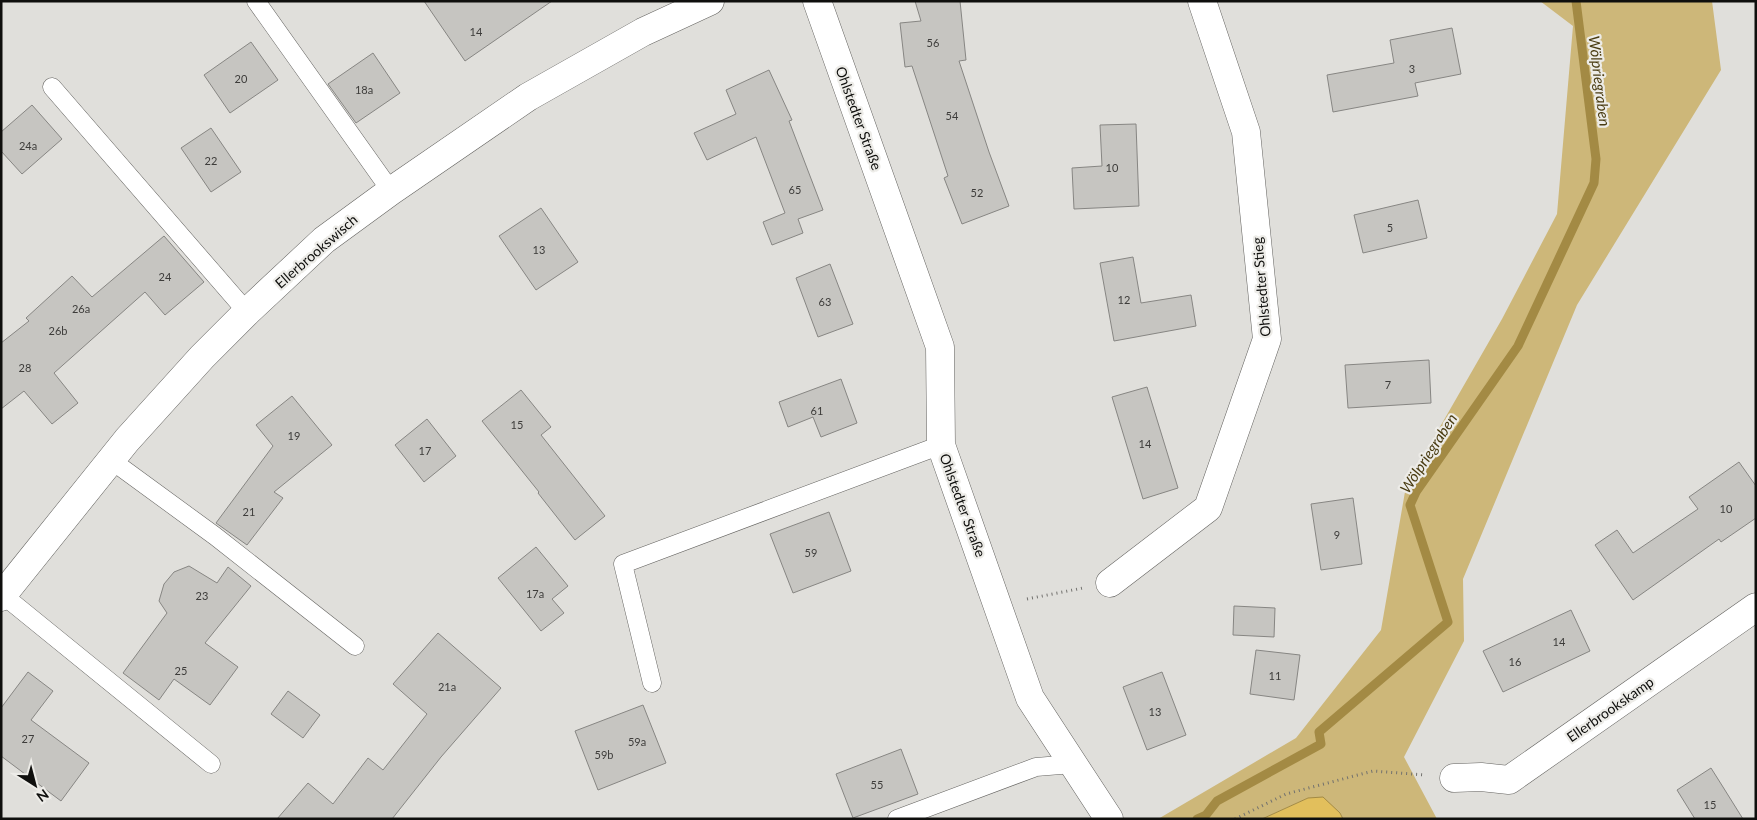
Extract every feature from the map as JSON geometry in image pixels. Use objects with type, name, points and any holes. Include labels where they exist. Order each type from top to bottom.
[{"type":"street","name":"Ellerbrookswisch","points":[[2,596],[111,460],[202,357],[324,240],[391,190],[528,97],[643,32],[710,1]]},
{"type":"street","name":"Ohlstedter Straße","points":[[817,1],[940,347],[941,445],[1030,698],[1109,819]]},
{"type":"street","name":"Ohlstedter Stieg","points":[[1110,583],[1208,508],[1267,339],[1246,132],[1202,1]]},
{"type":"street","name":"Ellerbrookskamp","points":[[1454,778],[1481,777],[1509,780],[1756,607]]},
{"type":"lane","points":[[256,1],[391,190]]},
{"type":"lane","points":[[52,87],[247,312]]},
{"type":"lane","points":[[652,683],[623,564],[941,445]]},
{"type":"lane","points":[[111,460],[214,536],[355,646]]},
{"type":"lane","points":[[2,596],[211,764]]},
{"type":"lane","points":[[897,819],[1036,767],[1073,764]]},
{"type":"path","points":[[998,605],[1110,583]]},
{"type":"path","points":[[1235,819],[1286,794],[1373,771],[1454,778]]},
{"type":"shaded area","points":[[1540,1],[1712,1],[1721,70],[1577,305],[1463,579],[1464,641],[1404,757],[1437,819],[1343,819],[1340,813],[1308,798],[1262,819],[1158,819],[1296,738],[1381,630],[1406,486],[1502,319],[1557,214],[1573,26]]},
{"type":"shaded area","points":[[1323,797],[1340,813],[1343,819],[1262,819],[1308,798]]},
{"type":"building","points":[[424,1],[552,1],[465,61]]},
{"type":"building","points":[[915,1],[960,1],[966,60],[959,61],[1009,206],[962,224],[944,178],[948,176],[912,66],[905,67],[900,23],[921,21]]},
{"type":"building","points":[[1452,28],[1461,74],[1415,83],[1418,96],[1333,112],[1327,75],[1394,63],[1390,40]]},
{"type":"building","points":[[251,42],[278,80],[230,113],[204,75]]},
{"type":"building","points":[[373,53],[400,93],[356,123],[328,84]]},
{"type":"building","points":[[769,70],[792,120],[789,121],[823,210],[798,219],[803,233],[772,245],[763,222],[785,213],[756,137],[707,160],[694,133],[736,114],[726,90]]},
{"type":"building","points":[[32,105],[62,139],[22,174],[1,151],[1,132]]},
{"type":"building","points":[[1136,124],[1139,206],[1074,209],[1072,168],[1102,166],[1100,125]]},
{"type":"building","points":[[211,128],[241,172],[211,192],[181,148]]},
{"type":"building","points":[[1418,200],[1427,238],[1363,253],[1354,215]]},
{"type":"building","points":[[541,208],[578,262],[536,290],[499,236]]},
{"type":"building","points":[[164,236],[204,282],[165,315],[145,292],[54,373],[78,403],[52,424],[24,391],[1,409],[1,343],[29,321],[26,318],[72,276],[92,297]]},
{"type":"building","points":[[1133,257],[1141,303],[1191,295],[1196,326],[1114,341],[1100,263]]},
{"type":"building","points":[[830,264],[853,324],[818,337],[796,278]]},
{"type":"building","points":[[1429,360],[1431,403],[1348,408],[1345,365]]},
{"type":"building","points":[[841,379],[857,423],[821,437],[813,417],[788,427],[779,402]]},
{"type":"building","points":[[1147,387],[1178,488],[1143,499],[1112,397]]},
{"type":"building","points":[[521,390],[551,427],[541,435],[605,516],[575,540],[482,421]]},
{"type":"building","points":[[292,396],[332,445],[274,492],[283,498],[247,545],[216,523],[273,446],[256,425]]},
{"type":"building","points":[[427,419],[456,456],[424,482],[395,445]]},
{"type":"building","points":[[1739,462],[1756,486],[1756,518],[1721,542],[1719,539],[1633,600],[1595,545],[1617,530],[1633,553],[1698,509],[1689,497]]},
{"type":"building","points":[[1353,498],[1362,564],[1321,570],[1311,504]]},
{"type":"building","points":[[829,512],[851,571],[793,593],[770,534]]},
{"type":"building","points":[[536,547],[568,586],[552,599],[564,613],[541,631],[498,578]]},
{"type":"building","points":[[189,566],[217,583],[228,567],[251,586],[205,643],[238,667],[210,705],[174,679],[159,700],[123,673],[167,613],[159,601],[164,584],[174,572]]},
{"type":"building","points":[[1234,606],[1275,608],[1274,637],[1233,635]]},
{"type":"building","points":[[1571,610],[1590,651],[1503,692],[1483,651]]},
{"type":"building","points":[[438,633],[501,688],[441,757],[392,819],[277,819],[308,783],[333,804],[368,758],[383,770],[427,714],[393,684]]},
{"type":"building","points":[[1256,650],[1300,655],[1294,700],[1250,694]]},
{"type":"building","points":[[28,672],[53,691],[31,720],[89,763],[61,801],[1,756],[1,708]]},
{"type":"building","points":[[1162,672],[1186,735],[1147,750],[1123,687]]},
{"type":"building","points":[[288,691],[320,715],[303,738],[271,714]]},
{"type":"building","points":[[643,705],[666,763],[598,790],[575,731]]},
{"type":"building","points":[[901,749],[918,794],[853,818],[836,774]]},
{"type":"building","points":[[1711,768],[1743,819],[1695,819],[1677,790]]},
{"type":"waterway","name":"Wölpriegraben","points":[[1197,819],[1206,815],[1217,801],[1321,744],[1319,732],[1448,622],[1410,505],[1416,492],[1518,346],[1594,183],[1596,159],[1576,1]]}]
